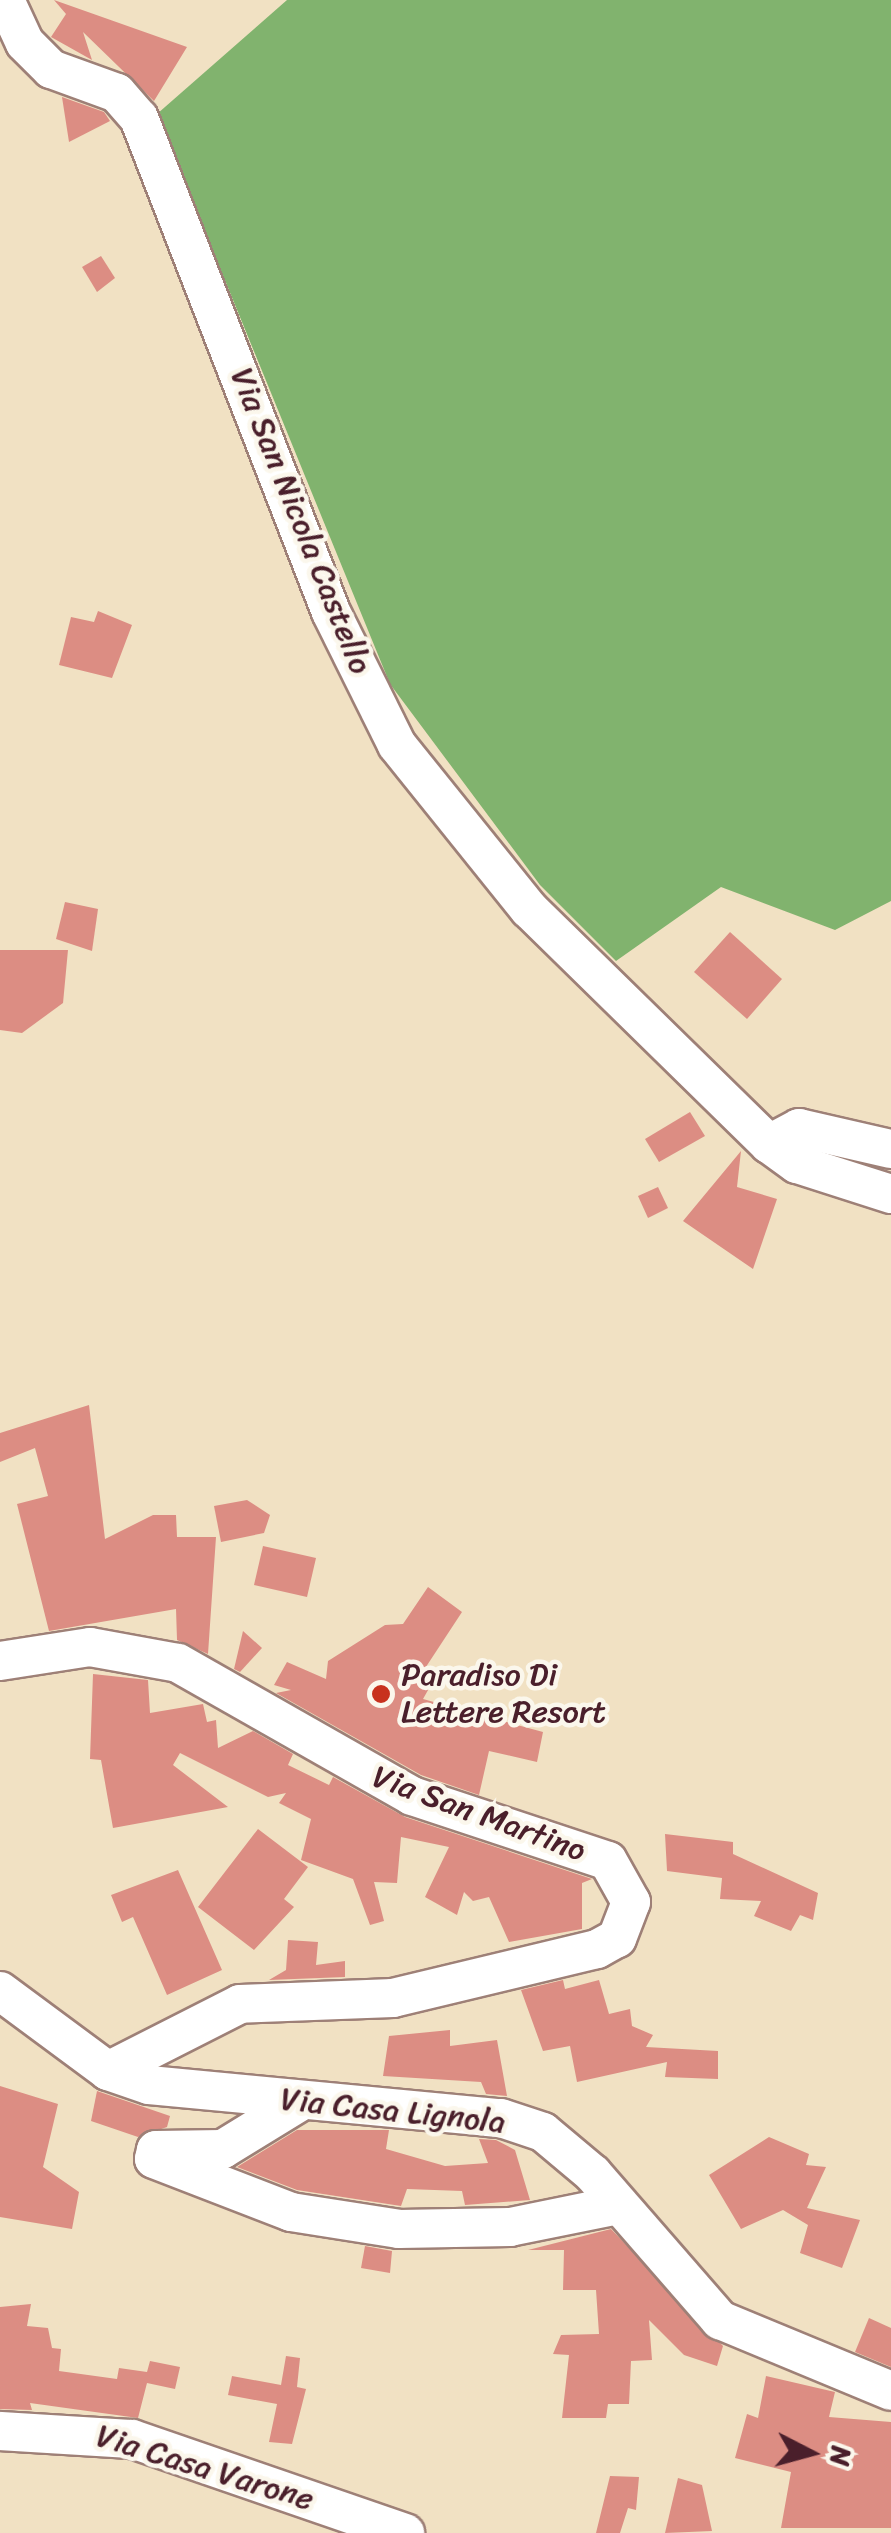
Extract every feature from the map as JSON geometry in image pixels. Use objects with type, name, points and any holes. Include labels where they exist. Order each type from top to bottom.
[{"type":"street","name":"Via San Nicola Castello","points":[[5,0],[25,44],[50,69],[117,93],[138,118],[331,612],[397,745],[529,909],[768,1144],[797,1164],[891,1194]]},
{"type":"street","points":[[768,1144],[799,1128],[891,1149]]},
{"type":"street","name":"Via San Martino","points":[[0,1661],[90,1647],[178,1662],[412,1796],[608,1861],[631,1902],[617,1938],[597,1950],[393,1998],[240,2004],[108,2071]]},
{"type":"street","points":[[0,1991],[108,2071]]},
{"type":"street","name":"Via Casa Lignola","points":[[108,2071],[298,2103],[501,2118],[569,2150],[720,2320],[891,2390]]},
{"type":"street","points":[[298,2103],[223,2149],[156,2150],[154,2159],[292,2212],[399,2229],[510,2227],[618,2205]]},
{"type":"street","name":"Via Casa Varone","points":[[0,2430],[132,2440],[405,2533]]},
{"type":"green space","points":[[287,0],[891,0],[891,901],[835,930],[721,887],[616,961],[540,885],[390,684],[157,114]]},
{"type":"building","points":[[54,0],[187,47],[154,101],[83,32],[92,60],[51,37],[66,14]]},
{"type":"building","points":[[62,97],[104,112],[110,121],[69,142]]},
{"type":"building","points":[[101,256],[115,278],[97,292],[82,267]]},
{"type":"building","points":[[98,611],[132,625],[112,678],[59,665],[71,617],[94,622]]},
{"type":"building","points":[[65,902],[98,909],[92,951],[56,939]]},
{"type":"building","points":[[730,932],[782,979],[747,1019],[694,972]]},
{"type":"building","points":[[0,950],[68,950],[63,1003],[22,1033],[0,1030]]},
{"type":"building","points":[[690,1112],[705,1136],[659,1162],[645,1139]]},
{"type":"building","points":[[741,1151],[737,1187],[777,1199],[753,1269],[683,1221]]},
{"type":"building","points":[[658,1187],[668,1208],[648,1218],[638,1196]]},
{"type":"building","points":[[89,1405],[105,1539],[153,1515],[176,1515],[177,1537],[216,1537],[208,1654],[177,1640],[176,1609],[49,1631],[17,1504],[48,1496],[35,1448],[0,1462],[0,1433]]},
{"type":"building","points":[[247,1500],[270,1515],[264,1533],[221,1542],[214,1506]]},
{"type":"building","points":[[263,1546],[316,1558],[307,1597],[254,1585]]},
{"type":"building","points":[[428,1587],[462,1612],[420,1676],[432,1683],[423,1699],[543,1732],[537,1762],[489,1751],[479,1795],[421,1775],[276,1693],[291,1690],[274,1685],[287,1662],[326,1679],[328,1661],[385,1625],[403,1624]]},
{"type":"building","points":[[243,1631],[262,1648],[240,1672],[234,1669]]},
{"type":"building","points":[[93,1674],[148,1680],[150,1713],[203,1704],[207,1722],[216,1720],[218,1748],[253,1731],[293,1754],[288,1765],[329,1785],[333,1777],[405,1817],[592,1879],[582,1883],[582,1929],[509,1942],[489,1897],[473,1901],[464,1892],[457,1915],[425,1897],[449,1847],[401,1837],[397,1883],[374,1882],[384,1921],[370,1925],[353,1879],[301,1860],[311,1819],[279,1803],[286,1793],[268,1797],[180,1753],[173,1765],[228,1807],[113,1828],[101,1760],[90,1759]]},
{"type":"building","points":[[258,1829],[308,1867],[284,1899],[294,1907],[254,1950],[198,1907]]},
{"type":"building","points":[[665,1834],[733,1842],[733,1854],[818,1893],[813,1920],[800,1915],[791,1931],[754,1916],[761,1901],[720,1899],[722,1878],[667,1871]]},
{"type":"building","points":[[178,1870],[222,1970],[167,1995],[133,1917],[122,1922],[111,1895]]},
{"type":"building","points":[[288,1940],[318,1942],[316,1965],[345,1961],[345,1977],[269,1980],[286,1970]]},
{"type":"building","points":[[563,1980],[565,1989],[599,1980],[609,2014],[630,2009],[632,2026],[653,2035],[646,2047],[718,2051],[718,2079],[665,2077],[667,2062],[577,2082],[570,2046],[543,2051],[521,1990]]},
{"type":"building","points":[[450,2030],[450,2046],[497,2040],[507,2096],[486,2094],[481,2082],[383,2076],[389,2036]]},
{"type":"building","points":[[0,2086],[58,2104],[43,2167],[79,2192],[72,2229],[0,2217]]},
{"type":"building","points":[[97,2091],[170,2116],[167,2127],[138,2137],[91,2121]]},
{"type":"building","points":[[297,2130],[389,2130],[386,2149],[445,2166],[488,2163],[479,2139],[496,2140],[515,2150],[530,2200],[465,2205],[462,2191],[407,2189],[401,2206],[297,2190],[237,2167]]},
{"type":"building","points":[[769,2137],[809,2154],[806,2165],[826,2167],[807,2208],[860,2220],[842,2268],[800,2253],[808,2225],[783,2210],[741,2229],[709,2175]]},
{"type":"building","points":[[611,2229],[723,2346],[717,2366],[684,2355],[649,2320],[652,2360],[631,2361],[629,2404],[608,2404],[606,2418],[562,2418],[569,2355],[553,2354],[561,2335],[599,2334],[596,2290],[563,2290],[564,2250],[528,2250]]},
{"type":"building","points":[[365,2246],[392,2251],[390,2273],[361,2268]]},
{"type":"building","points":[[31,2304],[27,2326],[48,2328],[52,2348],[61,2349],[59,2371],[117,2379],[119,2368],[147,2372],[150,2361],[180,2367],[175,2389],[147,2383],[138,2418],[30,2403],[32,2410],[0,2409],[0,2307]]},
{"type":"building","points":[[869,2318],[891,2328],[891,2367],[855,2352]]},
{"type":"building","points":[[286,2356],[300,2358],[297,2387],[306,2389],[292,2444],[269,2442],[277,2404],[228,2395],[232,2376],[281,2385]]},
{"type":"building","points":[[766,2376],[835,2392],[829,2417],[891,2422],[891,2528],[781,2528],[791,2472],[735,2458],[747,2414],[758,2418]]},
{"type":"building","points":[[610,2476],[639,2477],[636,2510],[628,2508],[620,2533],[596,2533]]},
{"type":"building","points":[[678,2478],[702,2485],[712,2531],[665,2533]]},
{"type":"place","name":"Paradiso Di Lettere Resort","points":[[381,1694]]}]
